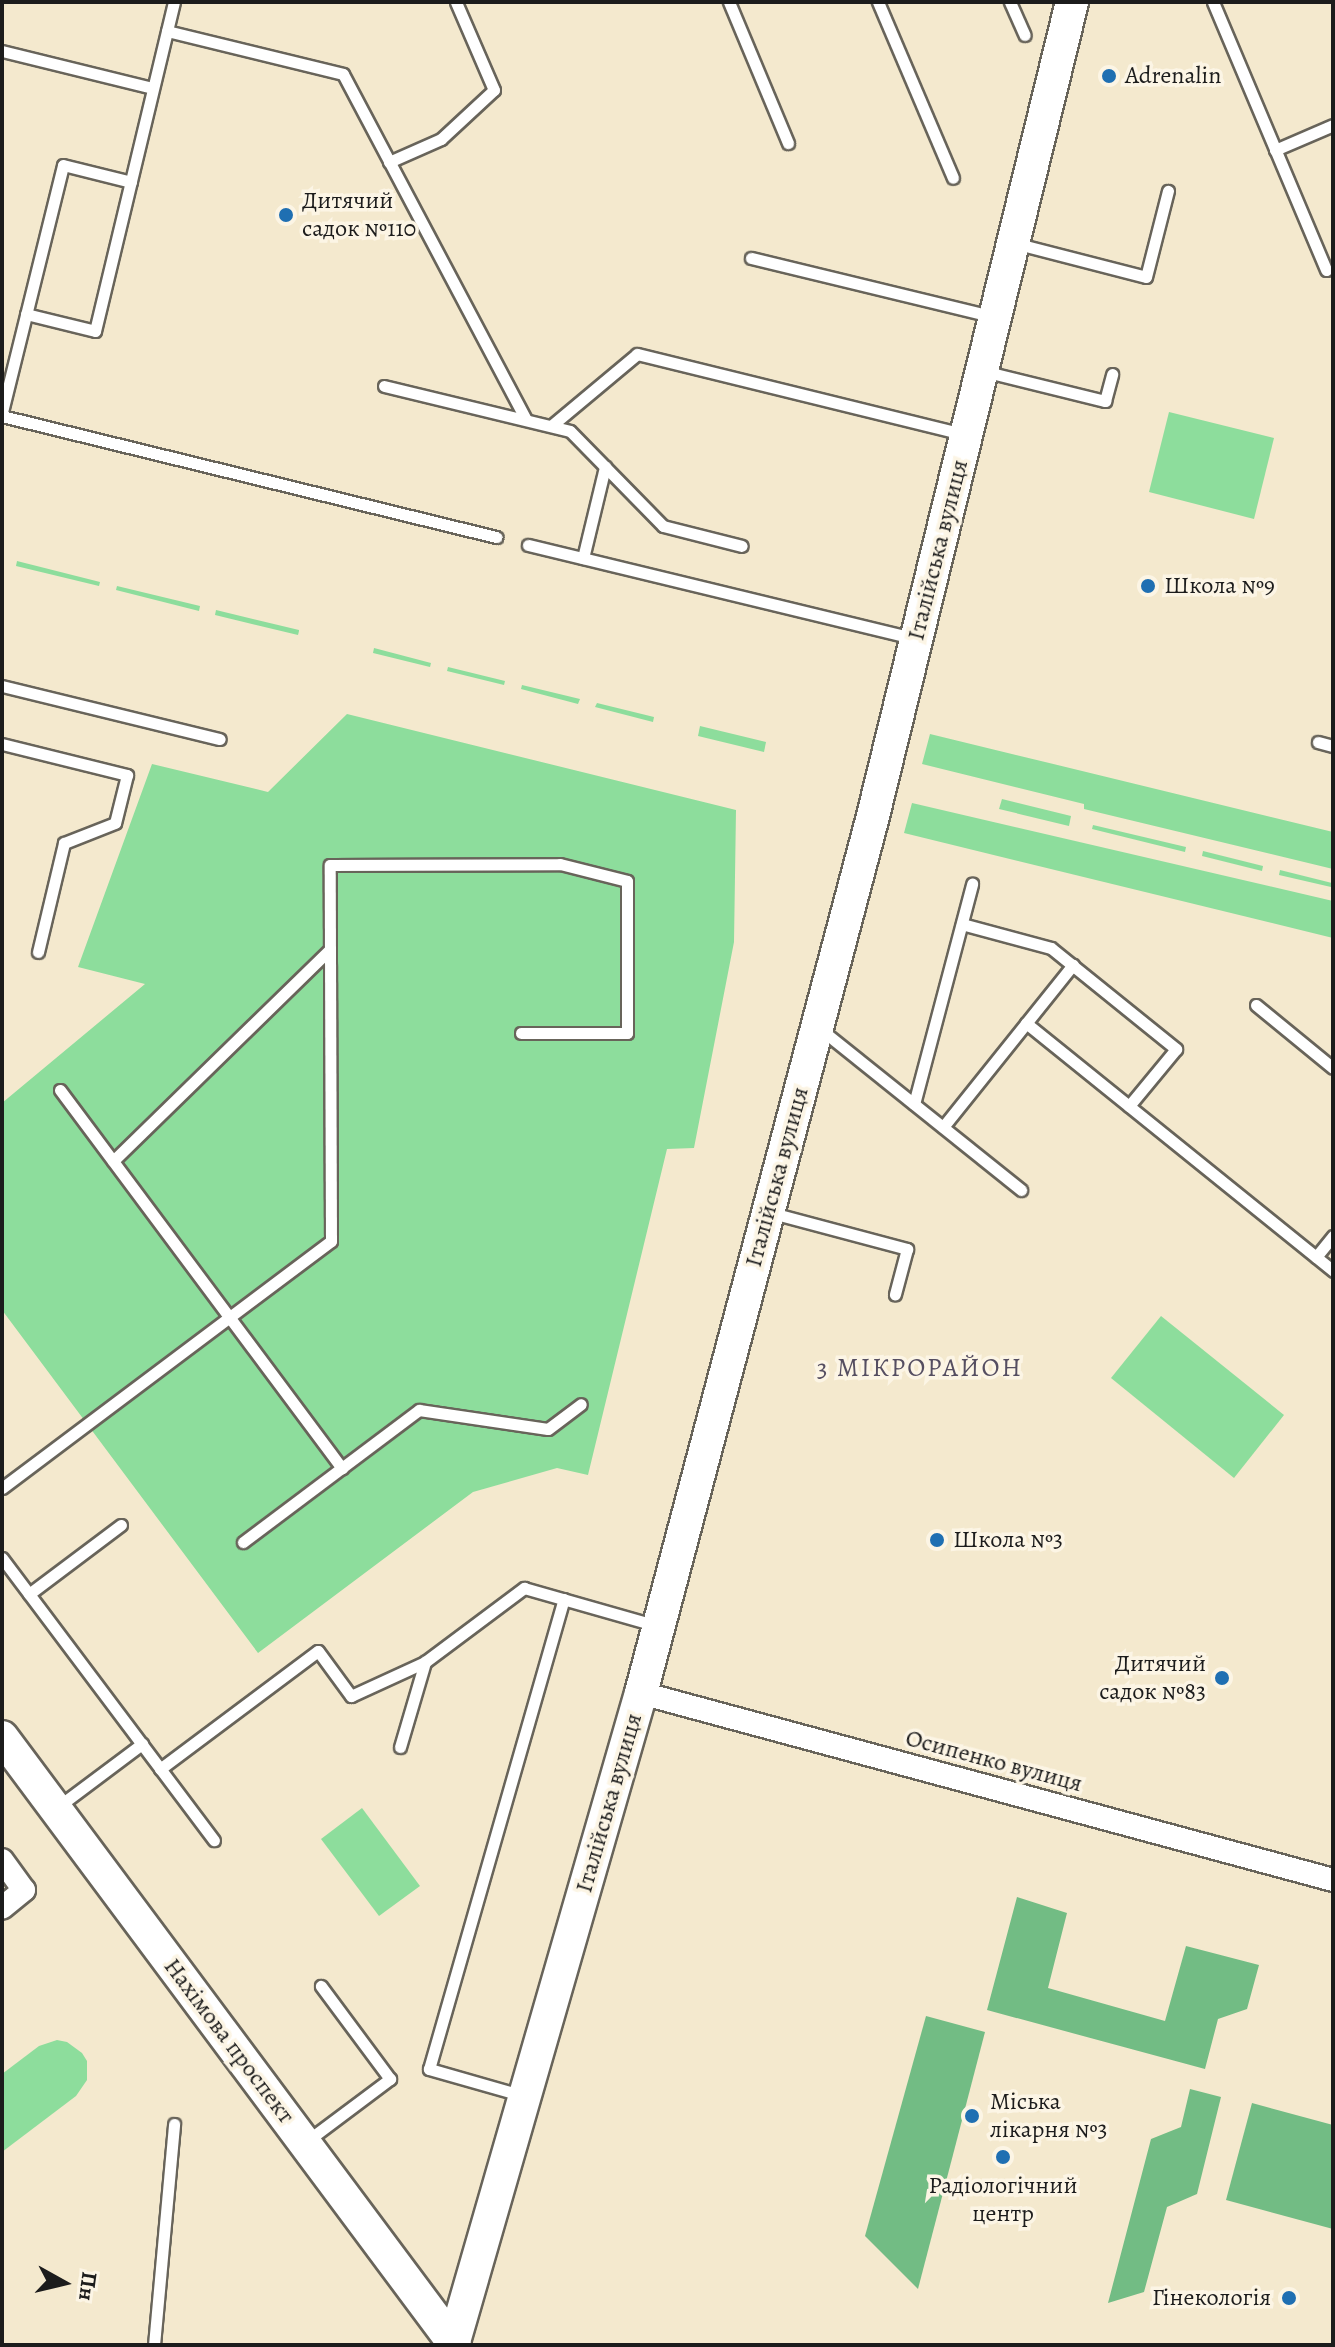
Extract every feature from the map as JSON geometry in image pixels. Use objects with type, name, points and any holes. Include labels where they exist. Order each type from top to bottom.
[{"type":"street","name":"Італійська вулиця","points":[[454,2344],[641,1693],[768,1212],[916,639],[1072,2]]},
{"type":"street","name":"Осипенко вулиця","points":[[641,1693],[1333,1880]]},
{"type":"street","name":"Нахімова проспект","points":[[2,1737],[454,2344]]},
{"type":"street","points":[[2,1860],[24,1890],[2,1908]]},
{"type":"lane","points":[[26,314],[95,331],[174,2]]},
{"type":"lane","points":[[389,162],[441,139],[494,90],[456,2]]},
{"type":"lane","points":[[729,2],[788,143]]},
{"type":"lane","points":[[878,2],[953,178]]},
{"type":"lane","points":[[1010,2],[1025,35]]},
{"type":"lane","points":[[1213,2],[1326,270]]},
{"type":"lane","points":[[167,31],[343,74],[526,420]]},
{"type":"lane","points":[[2,51],[153,88]]},
{"type":"lane","points":[[1275,150],[1333,125]]},
{"type":"lane","points":[[131,182],[63,165],[2,414],[496,537]]},
{"type":"lane","points":[[1013,243],[1146,277],[1168,191]]},
{"type":"lane","points":[[751,258],[995,317]]},
{"type":"lane","points":[[551,426],[637,354],[966,435]]},
{"type":"lane","points":[[982,371],[1105,401],[1112,374]]},
{"type":"lane","points":[[384,386],[570,431],[663,526],[742,546]]},
{"type":"lane","points":[[583,558],[605,467]]},
{"type":"lane","points":[[528,545],[916,639]]},
{"type":"lane","points":[[2,686],[220,739]]},
{"type":"lane","points":[[1318,742],[1333,746]]},
{"type":"lane","points":[[2,744],[127,775],[115,823],[64,843],[38,952]]},
{"type":"lane","points":[[2,1488],[331,1241],[330,865],[560,864],[627,881],[627,1033],[521,1033]]},
{"type":"lane","points":[[914,1104],[972,884]]},
{"type":"lane","points":[[962,924],[1051,948],[1176,1049],[1129,1106]]},
{"type":"lane","points":[[113,1161],[330,949]]},
{"type":"lane","points":[[943,1127],[1073,965]]},
{"type":"lane","points":[[1256,1005],[1333,1068]]},
{"type":"lane","points":[[1026,1023],[1333,1271]]},
{"type":"lane","points":[[817,1026],[1021,1190]]},
{"type":"lane","points":[[60,1090],[342,1468]]},
{"type":"lane","points":[[768,1212],[907,1249],[895,1294]]},
{"type":"lane","points":[[1316,1257],[1333,1236]]},
{"type":"lane","points":[[243,1542],[419,1410],[548,1429],[581,1404]]},
{"type":"lane","points":[[29,1594],[121,1525]]},
{"type":"lane","points":[[2,1558],[214,1840]]},
{"type":"lane","points":[[160,1769],[318,1651],[351,1696],[425,1662],[524,1588],[658,1626]]},
{"type":"lane","points":[[524,2096],[429,2069],[564,1599]]},
{"type":"lane","points":[[400,1747],[425,1662]]},
{"type":"lane","points":[[55,1809],[142,1744]]},
{"type":"lane","points":[[304,2143],[390,2079],[321,1986]]},
{"type":"lane","points":[[154,2345],[174,2124]]},
{"type":"green space","points":[[1169,412],[1274,438],[1254,519],[1149,492]]},
{"type":"green space","points":[[17,561],[100,582],[99,586],[16,566]]},
{"type":"green space","points":[[117,586],[200,606],[199,611],[116,590]]},
{"type":"green space","points":[[216,610],[299,630],[298,635],[215,615]]},
{"type":"green space","points":[[374,648],[431,663],[430,667],[373,653]]},
{"type":"green space","points":[[448,667],[505,681],[504,685],[447,671]]},
{"type":"green space","points":[[522,685],[580,699],[578,704],[521,689]]},
{"type":"green space","points":[[597,703],[654,717],[653,722],[595,707]]},
{"type":"green space","points":[[347,714],[736,810],[734,942],[694,1148],[667,1149],[588,1475],[557,1468],[473,1492],[258,1653],[2,1310],[2,1103],[145,984],[78,967],[152,764],[268,792]]},
{"type":"green space","points":[[700,726],[766,742],[764,752],[698,736]]},
{"type":"green space","points":[[930,734],[1333,832],[1333,869],[1084,809],[1084,804],[922,764]]},
{"type":"green space","points":[[1002,799],[1071,816],[1069,826],[999,809]]},
{"type":"green space","points":[[912,803],[1333,901],[1333,938],[904,833]]},
{"type":"green space","points":[[1093,825],[1186,847],[1185,852],[1092,829]]},
{"type":"green space","points":[[1203,851],[1263,866],[1262,871],[1202,856]]},
{"type":"green space","points":[[1280,870],[1332,883],[1331,887],[1279,875]]},
{"type":"green space","points":[[1161,1316],[1284,1415],[1234,1478],[1111,1378]]},
{"type":"green space","points":[[362,1808],[420,1886],[379,1916],[321,1839]]},
{"type":"green space","points":[[1017,1897],[1067,1913],[1048,1988],[1165,2021],[1186,1946],[1259,1965],[1247,2009],[1218,2019],[1205,2069],[987,2010]]},
{"type":"green space","points":[[926,2016],[985,2032],[918,2289],[865,2236]]},
{"type":"green space","points":[[57,2040],[67,2042],[82,2053],[87,2061],[87,2080],[76,2096],[2,2152],[2,2074],[39,2046]]},
{"type":"green space","points":[[1190,2089],[1221,2097],[1197,2194],[1167,2207],[1144,2292],[1108,2303],[1151,2139],[1181,2127]]},
{"type":"green space","points":[[1252,2103],[1333,2125],[1333,2229],[1226,2200]]},
{"type":"place","name":"Adrenalin","points":[[1109,76]]},
{"type":"place","name":"Дитячий садок №110","points":[[286,215]]},
{"type":"place","name":"Школа №9","points":[[1148,586]]},
{"type":"place","name":"Школа №3","points":[[937,1540]]},
{"type":"place","name":"Дитячий садок №83","points":[[1222,1678]]},
{"type":"place","name":"Міська лікарня №3","points":[[972,2116]]},
{"type":"place","name":"Радіологічний центр","points":[[1003,2157]]},
{"type":"place","name":"Гінекологія","points":[[1289,2298]]},
{"type":"district","name":"3 МІКРОРАЙОН","points":[[920,1368]]}]
